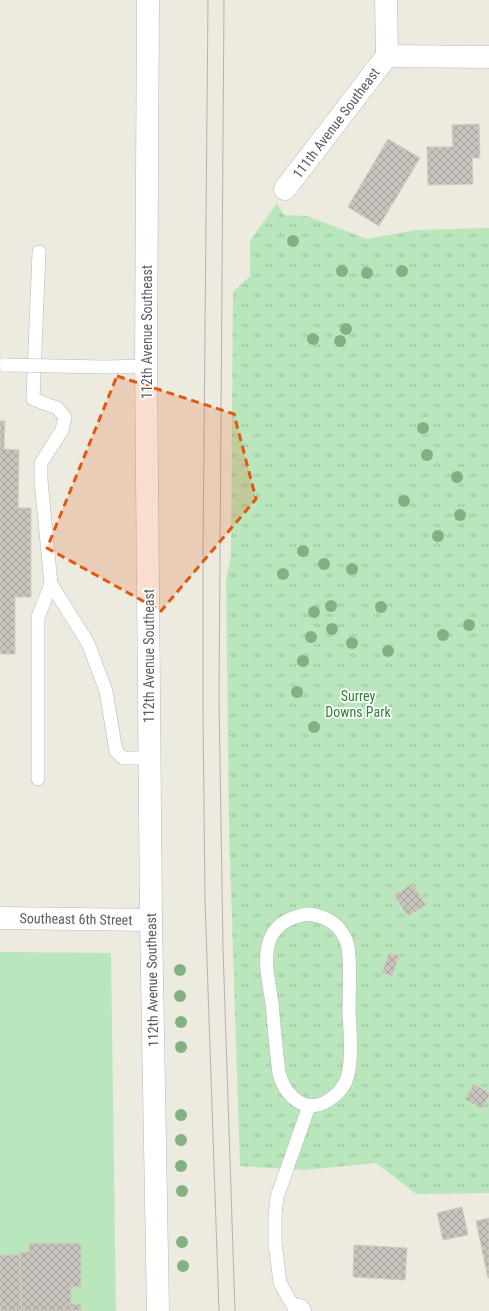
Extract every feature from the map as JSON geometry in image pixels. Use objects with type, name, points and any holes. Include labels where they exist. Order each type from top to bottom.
[{"type":"main road","name":"112th Avenue Southeast","points":[[148,0],[146,366],[151,920],[158,1311]]},
{"type":"main road","points":[[386,0],[386,56],[489,57]]},
{"type":"main road","name":"111th Avenue Southeast","points":[[285,189],[386,56]]},
{"type":"main road","name":"Southeast 6th Street","points":[[0,918],[151,920]]},
{"type":"lane","points":[[39,252],[33,399],[57,408],[65,417],[62,430],[42,462],[41,480],[51,584],[88,643],[106,691],[116,751],[123,758],[150,758]]},
{"type":"lane","points":[[3,365],[105,367],[146,366]]},
{"type":"lane","points":[[38,778],[38,617],[51,584]]},
{"type":"lane","points":[[309,914],[320,916],[329,920],[342,932],[346,940],[348,947],[349,968],[350,1050],[349,1071],[342,1089],[329,1101],[309,1106],[301,1104],[293,1098],[281,1081],[267,960],[271,937],[281,924],[294,917],[309,914]]},
{"type":"lane","points":[[299,1311],[292,1304],[280,1283],[274,1243],[275,1215],[277,1197],[309,1106]]},
{"type":"highlighted area","points":[[117,376],[234,414],[256,499],[161,611],[47,548]]},
{"type":"green space","name":"Surrey Downs Park","points":[[277,203],[284,215],[307,216],[367,239],[416,230],[489,228],[489,1193],[416,1194],[376,1163],[304,1170],[240,1166],[229,829],[226,579],[231,556],[233,292],[250,276],[250,241]]},
{"type":"green space","points":[[0,952],[111,953],[116,1311],[0,1311]]},
{"type":"building","points":[[479,124],[480,158],[472,158],[473,184],[428,185],[427,147],[453,147],[452,125]]},
{"type":"building","points":[[388,139],[420,158],[379,226],[348,207]]},
{"type":"building","points":[[0,421],[5,421],[4,449],[19,450],[18,508],[31,508],[31,597],[15,597],[15,654],[0,654]]},
{"type":"building","points":[[412,884],[426,905],[408,916],[394,895]]},
{"type":"building","points":[[389,953],[399,956],[392,976],[382,973]]},
{"type":"building","points":[[474,1084],[489,1093],[489,1096],[482,1109],[465,1099]]},
{"type":"building","points":[[462,1207],[468,1235],[443,1240],[437,1213]]},
{"type":"building","points":[[489,1218],[489,1278],[488,1278],[476,1221]]},
{"type":"building","points":[[29,1243],[81,1243],[81,1287],[71,1287],[71,1304],[81,1304],[81,1311],[21,1311],[20,1252],[29,1252]]},
{"type":"building","points":[[354,1245],[407,1248],[405,1280],[353,1277]]},
{"type":"building","points":[[0,1255],[20,1255],[21,1311],[0,1311]]},
{"type":"tram line","points":[[208,0],[203,712],[205,901],[219,1311]]},
{"type":"tram line","points":[[224,0],[219,698],[223,948],[235,1311]]}]
